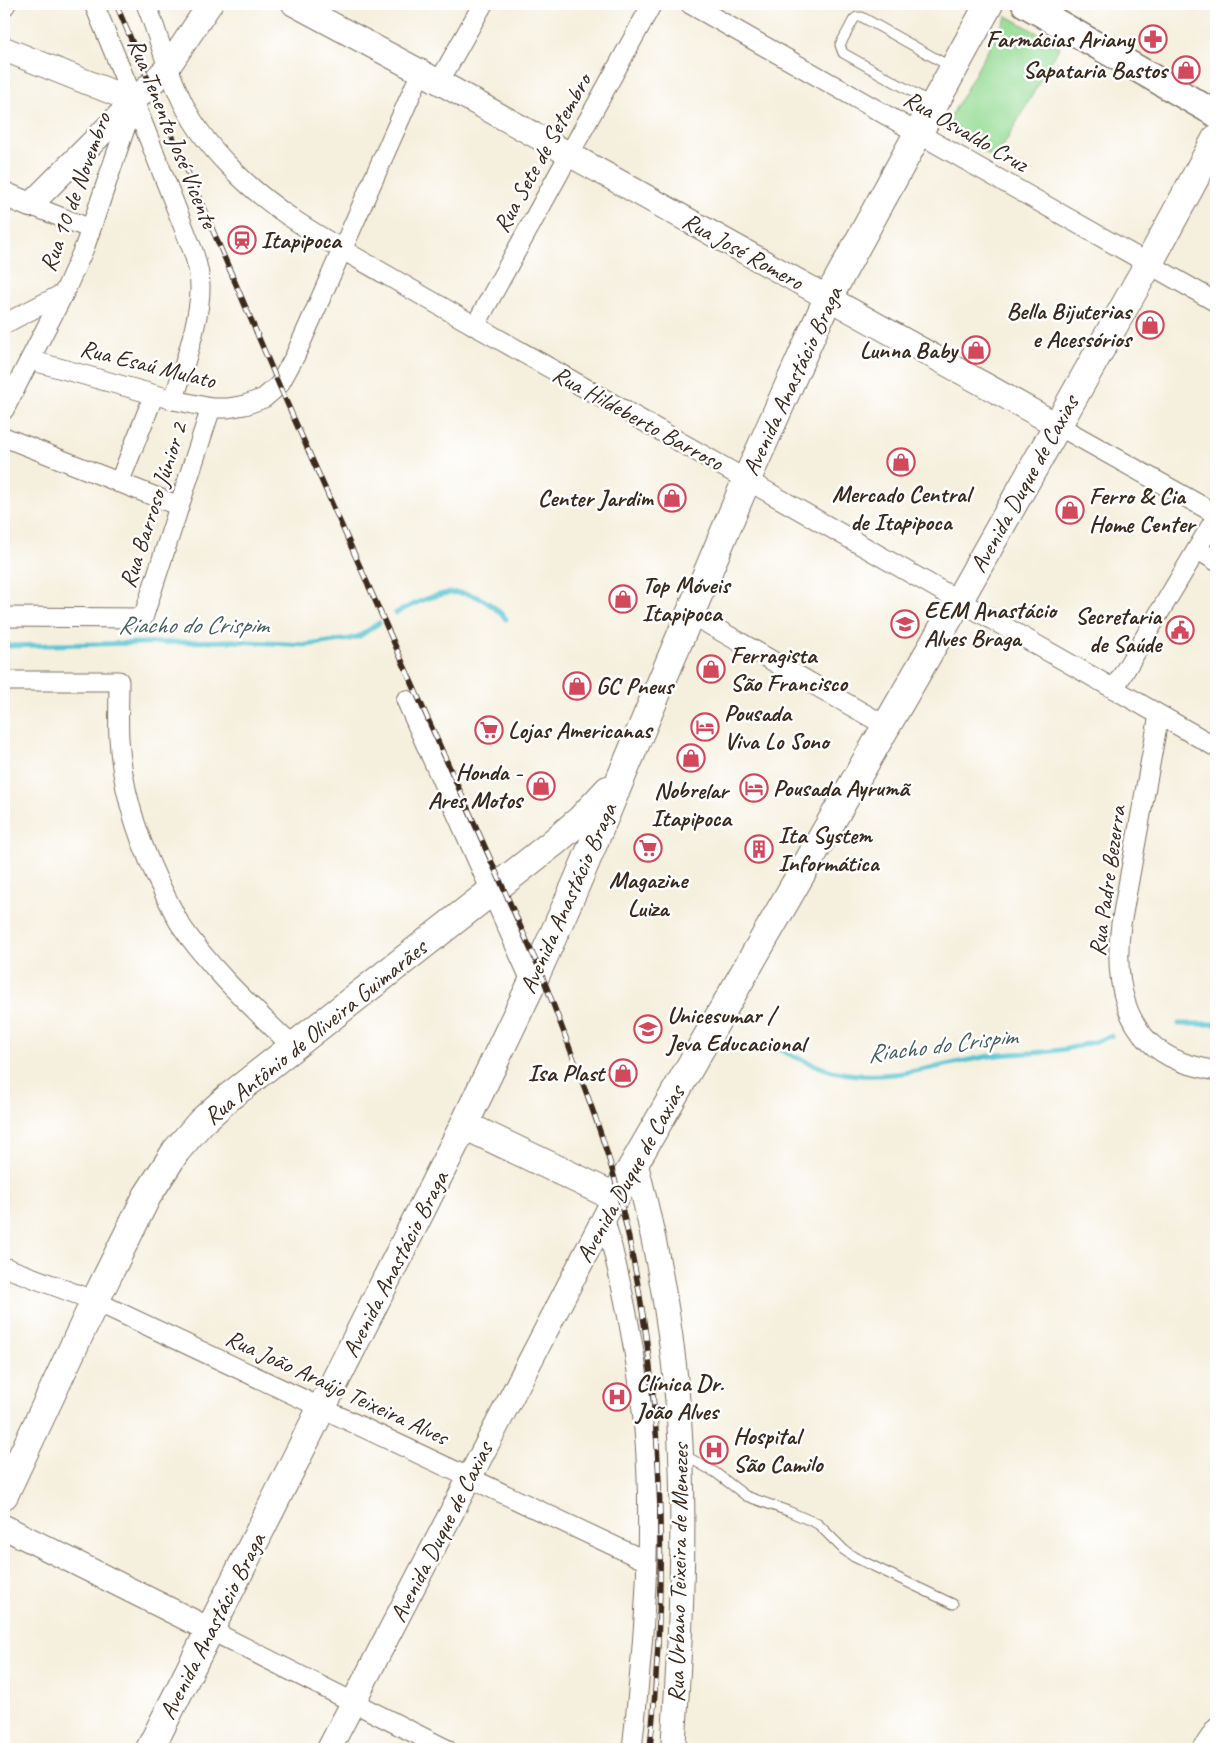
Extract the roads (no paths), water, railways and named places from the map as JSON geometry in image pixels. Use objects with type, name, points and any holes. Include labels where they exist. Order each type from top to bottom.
[{"type":"main road","name":"Avenida Anastácio Braga","points":[[150,1749],[464,1125],[532,983],[689,613],[828,298],[989,4]]},
{"type":"main road","points":[[1025,4],[1216,114]]},
{"type":"main road","name":"Avenida Duque de Caxias","points":[[609,1207],[959,600],[1149,263],[1216,139]]},
{"type":"main road","name":"Avenida Anastácio Braga","points":[[497,888],[580,820],[623,771]]},
{"type":"main road","name":"Rua Antônio de Oliveira Guimarães","points":[[4,1495],[95,1301],[147,1196],[176,1151],[201,1122],[229,1097],[497,888]]},
{"type":"main road","points":[[464,1125],[609,1207]]},
{"type":"street","name":"Rua Tenente José Vicente","points":[[94,4],[193,251],[200,274],[198,309],[174,400]]},
{"type":"street","name":"Rua Hildeberto Barroso","points":[[146,4],[177,91],[194,125],[232,170],[261,196],[288,216],[475,326],[1216,747]]},
{"type":"street","points":[[30,205],[168,66],[210,4]]},
{"type":"street","name":"Rua José Romero","points":[[294,4],[570,154],[1057,425],[1216,516]]},
{"type":"street","points":[[343,250],[430,77],[483,4]]},
{"type":"street","name":"Rua Sete de Setembro","points":[[475,326],[652,4]]},
{"type":"street","name":"Rua Osvaldo Cruz","points":[[690,4],[919,132],[1216,302]]},
{"type":"street","points":[[4,49],[134,101]]},
{"type":"street","name":"Rua 10 de Novembro","points":[[4,324],[64,293],[91,230],[134,101]]},
{"type":"street","points":[[4,194],[91,230]]},
{"type":"street","name":"Rua Esaú Mulato","points":[[30,360],[154,395],[211,408],[245,405],[264,398],[279,385],[295,356],[343,250]]},
{"type":"street","points":[[4,410],[64,293]]},
{"type":"street","points":[[119,482],[154,395]]},
{"type":"street","name":"Rua Barroso Júnior 2","points":[[4,617],[143,618],[211,408]]},
{"type":"street","points":[[4,438],[179,506]]},
{"type":"street","points":[[1114,689],[1216,516]]},
{"type":"street","points":[[1197,549],[1216,561]]},
{"type":"street","points":[[689,613],[886,726]]},
{"type":"street","points":[[4,681],[119,681],[119,738],[125,782],[136,827],[154,874],[180,923],[211,964],[293,1047]]},
{"type":"street","points":[[406,700],[497,888],[532,983]]},
{"type":"street","name":"Rua Padre Bezerra","points":[[1159,715],[1121,924],[1118,962],[1124,997],[1134,1022],[1148,1041],[1179,1061],[1216,1071]]},
{"type":"street","name":"Rua Urbano Teixeira de Menezes","points":[[635,1161],[654,1240],[669,1331],[676,1384],[681,1454],[682,1598],[673,1749]]},
{"type":"street","name":"Rua Urbano Teixeira de Menezes","points":[[609,1207],[631,1328],[647,1475],[644,1623],[632,1749]]},
{"type":"street","name":"Avenida Duque de Caxias","points":[[329,1749],[609,1207]]},
{"type":"street","name":"Rua João Araújo Teixeira Alves","points":[[4,1267],[95,1301],[646,1560]]},
{"type":"street","points":[[4,1527],[446,1749]]},
{"type":"street","points":[[1202,1749],[1216,1728]]},
{"type":"lane","points":[[934,104],[842,53],[840,46],[850,25],[857,16],[862,17],[953,68]]},
{"type":"lane","points":[[681,1454],[716,1473],[746,1496],[818,1524],[840,1547],[854,1557],[953,1604]]},
{"type":"waterway","name":"Riacho do Crispim","points":[[396,613],[426,599],[454,593],[480,598],[493,606],[506,619]]},
{"type":"waterway","name":"Riacho do Crispim","points":[[4,646],[232,641],[307,645],[360,636],[379,623]]},
{"type":"waterway","name":"Riacho do Crispim","points":[[1179,1024],[1216,1024]]},
{"type":"waterway","name":"Riacho do Crispim","points":[[780,1050],[837,1072],[856,1075],[876,1075],[914,1071],[991,1056],[1059,1050],[1111,1036]]},
{"type":"railway","points":[[116,4],[279,385],[539,968],[588,1096],[609,1159],[633,1260],[645,1329],[658,1468],[659,1608],[656,1679],[650,1749]]},
{"type":"place","name":"Farmácias Ariany","points":[[1153,39]]},
{"type":"place","name":"Sapataria Bastos","points":[[1186,70]]},
{"type":"place","name":"Itapipoca","points":[[242,240]]},
{"type":"place","name":"Bella Bijuterias e Acessórios","points":[[1150,325]]},
{"type":"place","name":"Lunna Baby","points":[[976,350]]},
{"type":"place","name":"Mercado Central de Itapipoca","points":[[901,462]]},
{"type":"place","name":"Center Jardim","points":[[672,498]]},
{"type":"place","name":"Ferro & Cia Home Center","points":[[1070,510]]},
{"type":"place","name":"Top Móveis Itapipoca","points":[[623,599]]},
{"type":"place","name":"EEM Anastácio Alves Braga","points":[[905,624]]},
{"type":"place","name":"Secretaria de Saúde","points":[[1180,630]]},
{"type":"place","name":"Ferragista São Francisco","points":[[711,669]]},
{"type":"place","name":"GC Pneus","points":[[577,686]]},
{"type":"place","name":"Pousada Viva Lo Sono","points":[[705,727]]},
{"type":"place","name":"Lojas Americanas","points":[[489,730]]},
{"type":"place","name":"Nobrelar Itapipoca","points":[[691,758]]},
{"type":"place","name":"Honda - Ares Motos","points":[[541,786]]},
{"type":"place","name":"Pousada Ayrumã","points":[[754,788]]},
{"type":"place","name":"Magazine Luiza","points":[[648,848]]},
{"type":"place","name":"Ita System Informática","points":[[759,849]]},
{"type":"place","name":"Unicesumar / Jeva Educacional","points":[[648,1029]]},
{"type":"place","name":"Isa Plast","points":[[623,1073]]},
{"type":"place","name":"Clínica Dr. João Alves","points":[[617,1397]]},
{"type":"place","name":"Hospital São Camilo","points":[[714,1450]]}]
